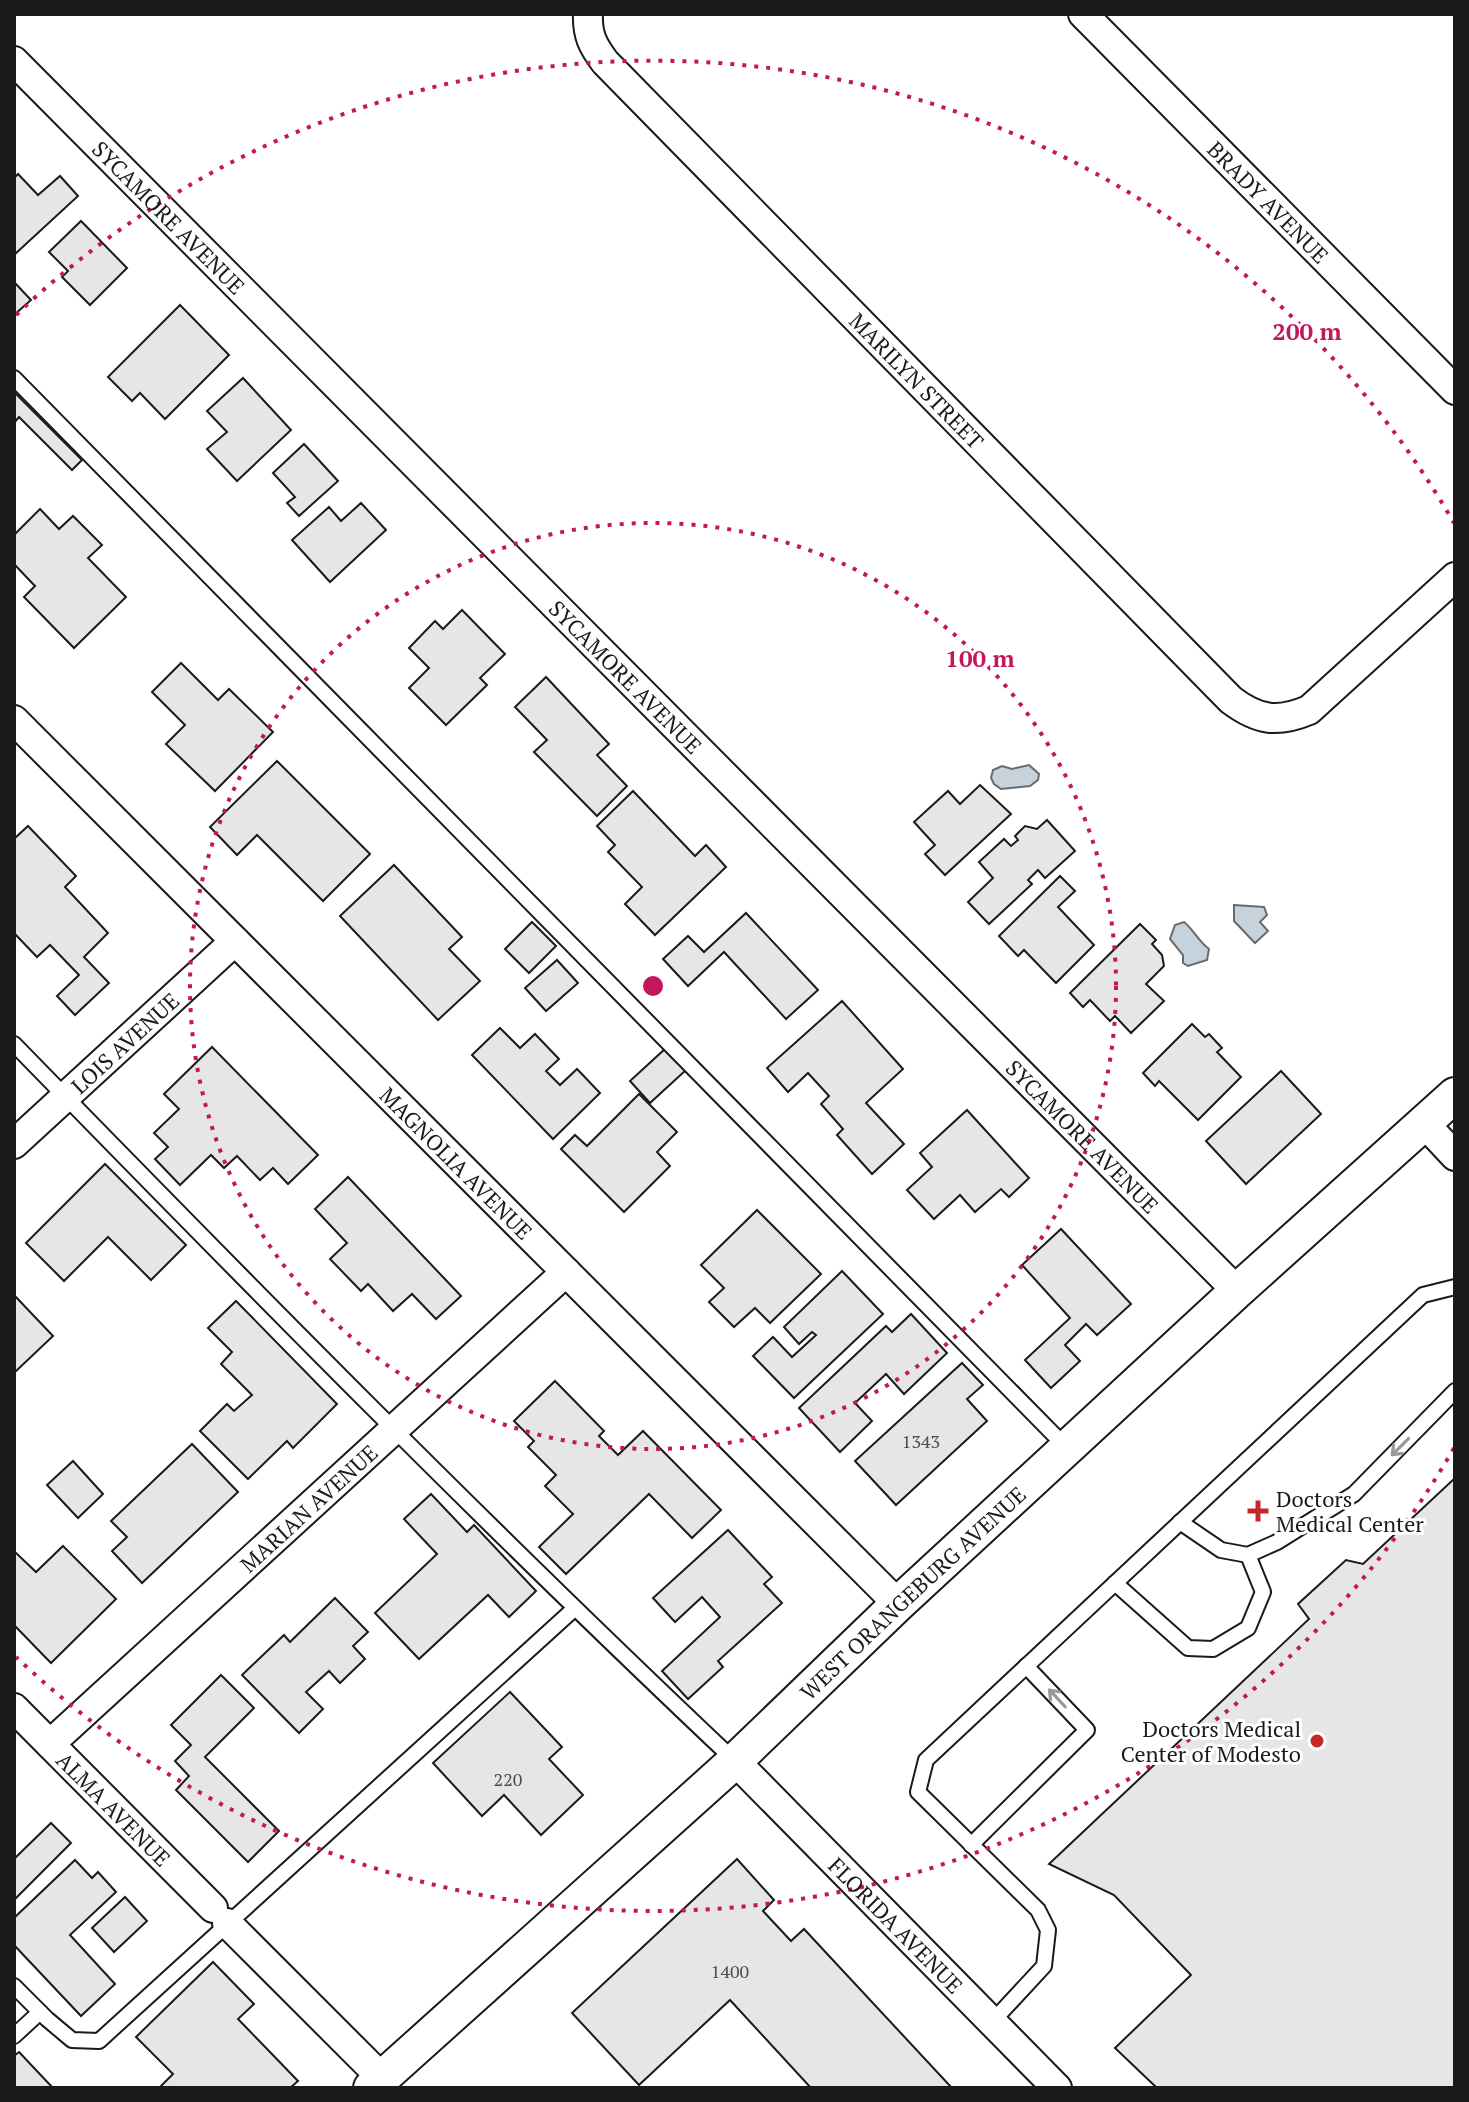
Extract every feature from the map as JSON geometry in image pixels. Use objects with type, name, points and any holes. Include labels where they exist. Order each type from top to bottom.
[{"type":"street","name":"BRADY AVENUE","points":[[1083,14],[1455,390]]},
{"type":"street","name":"MARILYN STREET","points":[[587,16],[588,34],[605,62],[1231,700],[1247,712],[1274,720],[1294,717],[1320,702],[1455,577]]},
{"type":"street","name":"SYCAMORE AVENUE","points":[[14,61],[1237,1291]]},
{"type":"street","name":"MAGNOLIA AVENUE","points":[[14,720],[898,1604]]},
{"type":"street","name":"LOIS AVENUE","points":[[14,1144],[235,941]]},
{"type":"street","name":"WEST ORANGEBURG AVENUE","points":[[376,2083],[735,1761],[898,1604],[1455,1095]]},
{"type":"street","points":[[1425,1124],[1455,1156]]},
{"type":"street","name":"MARIAN AVENUE","points":[[50,1744],[566,1272]]},
{"type":"street","name":"ALMA AVENUE","points":[[14,1708],[220,1916],[376,2083]]},
{"type":"street","name":"FLORIDA AVENUE","points":[[735,1761],[1051,2086]]},
{"type":"lane","points":[[14,378],[1067,1448]]},
{"type":"lane","points":[[14,1044],[392,1431],[735,1761]]},
{"type":"lane","points":[[992,2022],[1044,1966],[1048,1930],[1038,1910],[918,1792],[926,1760],[1423,1295],[1455,1287]]},
{"type":"lane","points":[[1180,1522],[1221,1550],[1248,1555],[1277,1542],[1354,1494],[1455,1391]]},
{"type":"lane","points":[[1115,1583],[1188,1648],[1213,1649],[1248,1628],[1263,1592],[1248,1555]]},
{"type":"lane","points":[[14,1986],[72,2040],[99,2041],[220,1916],[574,1609]]},
{"type":"lane","points":[[971,1845],[1087,1730],[1026,1666]]},
{"type":"lane","points":[[14,2036],[40,2012]]},
{"type":"shaded area","points":[[1029,765],[1039,774],[1038,780],[1030,786],[1001,789],[991,778],[993,770],[1002,766],[1012,769]]},
{"type":"shaded area","points":[[1234,905],[1264,907],[1267,915],[1260,922],[1268,931],[1255,943],[1234,921]]},
{"type":"shaded area","points":[[1184,922],[1209,949],[1207,960],[1188,966],[1183,963],[1183,955],[1170,939],[1175,925]]},
{"type":"building","points":[[18,174],[38,195],[60,176],[78,196],[14,255],[14,178]]},
{"type":"building","points":[[81,221],[127,268],[90,305],[62,277],[68,271],[49,252]]},
{"type":"building","points":[[14,282],[31,300],[14,315]]},
{"type":"building","points":[[180,305],[229,355],[165,419],[140,393],[132,401],[108,377]]},
{"type":"building","points":[[243,378],[291,430],[237,481],[207,449],[227,432],[207,411]]},
{"type":"building","points":[[14,392],[82,460],[72,470],[19,417],[14,423]]},
{"type":"building","points":[[304,444],[338,481],[299,516],[287,503],[295,497],[273,473]]},
{"type":"building","points":[[361,503],[386,530],[330,582],[292,540],[329,507],[341,521]]},
{"type":"building","points":[[40,509],[59,529],[73,516],[102,545],[88,558],[126,597],[74,648],[24,597],[35,586],[14,564],[14,535]]},
{"type":"building","points":[[462,610],[505,654],[480,678],[487,685],[446,725],[409,688],[429,668],[409,648],[435,621],[443,629]]},
{"type":"building","points":[[181,663],[218,700],[229,689],[273,732],[215,791],[166,744],[185,725],[152,692]]},
{"type":"building","points":[[546,677],[609,744],[597,755],[627,786],[597,816],[534,752],[547,740],[515,707]]},
{"type":"building","points":[[277,761],[370,854],[323,901],[257,835],[237,855],[210,827]]},
{"type":"building","points":[[980,785],[1011,814],[945,875],[925,854],[935,845],[914,822],[948,791],[960,804]]},
{"type":"building","points":[[633,791],[695,856],[706,845],[726,867],[655,935],[625,904],[642,887],[608,852],[615,845],[597,826]]},
{"type":"building","points":[[1047,820],[1075,851],[1045,878],[1038,870],[1028,880],[1032,884],[989,924],[968,902],[993,878],[979,862],[1004,839],[1011,846],[1018,840],[1015,836],[1025,826],[1037,829]]},
{"type":"building","points":[[28,826],[76,876],[65,887],[108,933],[84,957],[109,983],[75,1015],[57,996],[79,975],[50,945],[37,957],[14,933],[14,835],[16,837]]},
{"type":"building","points":[[394,865],[462,937],[449,949],[480,981],[438,1020],[340,916]]},
{"type":"building","points":[[1060,876],[1075,891],[1058,907],[1094,945],[1056,983],[1024,950],[1018,956],[999,936]]},
{"type":"building","points":[[746,913],[818,990],[786,1019],[724,952],[688,986],[663,959],[688,936],[704,952]]},
{"type":"building","points":[[532,922],[556,946],[529,973],[505,949]]},
{"type":"building","points":[[1140,924],[1156,940],[1152,944],[1162,955],[1164,966],[1146,984],[1164,1001],[1131,1033],[1115,1016],[1110,1021],[1090,1000],[1083,1007],[1070,993]]},
{"type":"building","points":[[557,960],[578,983],[546,1011],[525,988]]},
{"type":"building","points":[[842,1001],[903,1069],[866,1103],[904,1144],[872,1174],[837,1135],[843,1129],[821,1104],[829,1096],[808,1073],[788,1092],[767,1068]]},
{"type":"building","points":[[1192,1024],[1205,1037],[1209,1034],[1222,1048],[1217,1052],[1241,1077],[1198,1120],[1159,1081],[1155,1086],[1143,1073]]},
{"type":"building","points":[[500,1028],[520,1048],[535,1034],[559,1059],[546,1071],[560,1085],[577,1069],[600,1093],[553,1139],[472,1055]]},
{"type":"building","points":[[212,1047],[318,1155],[288,1184],[273,1168],[260,1180],[237,1156],[224,1168],[211,1155],[180,1185],[155,1159],[168,1147],[154,1133],[179,1109],[164,1094]]},
{"type":"building","points":[[666,1048],[686,1070],[650,1103],[630,1081]]},
{"type":"building","points":[[1281,1071],[1321,1114],[1246,1184],[1206,1141]]},
{"type":"building","points":[[639,1094],[677,1132],[657,1152],[670,1166],[624,1212],[561,1149],[575,1135],[587,1146]]},
{"type":"building","points":[[967,1110],[1029,1178],[1009,1197],[1001,1189],[975,1212],[960,1195],[934,1219],[907,1190],[932,1167],[920,1153]]},
{"type":"building","points":[[105,1164],[186,1245],[151,1280],[108,1237],[64,1281],[26,1243]]},
{"type":"building","points":[[348,1177],[461,1296],[436,1319],[412,1294],[393,1311],[368,1284],[361,1291],[330,1259],[347,1243],[315,1209]]},
{"type":"building","points":[[757,1210],[821,1274],[770,1323],[755,1308],[734,1327],[709,1302],[724,1288],[701,1265]]},
{"type":"building","points":[[1061,1229],[1131,1304],[1097,1335],[1086,1324],[1065,1345],[1080,1361],[1051,1388],[1025,1360],[1070,1318],[1022,1265]]},
{"type":"building","points":[[842,1271],[883,1314],[794,1398],[753,1356],[773,1337],[792,1357],[816,1335],[812,1332],[799,1344],[784,1327]]},
{"type":"building","points":[[14,1295],[53,1336],[14,1373]]},
{"type":"building","points":[[236,1301],[337,1404],[293,1448],[287,1441],[248,1479],[200,1431],[227,1404],[234,1411],[252,1395],[221,1364],[232,1352],[208,1328]]},
{"type":"building","points":[[911,1314],[947,1353],[904,1394],[886,1374],[855,1403],[872,1421],[840,1452],[799,1408],[886,1326],[892,1332]]},
{"type":"building","points":[[962,1363],[983,1385],[967,1399],[987,1421],[896,1505],[855,1461]]},
{"type":"building","points":[[555,1381],[604,1431],[599,1436],[618,1455],[643,1431],[721,1510],[692,1538],[649,1494],[566,1574],[539,1547],[573,1514],[545,1486],[556,1475],[528,1447],[534,1441],[514,1421]]},
{"type":"building","points":[[192,1444],[238,1492],[142,1583],[112,1551],[127,1537],[111,1521]]},
{"type":"building","points":[[73,1461],[103,1494],[78,1518],[47,1485]]},
{"type":"building","name":"Doctors Medical Center of Modesto","points":[[1455,1478],[1455,2088],[1157,2088],[1115,2048],[1191,1975],[1114,1895],[1049,1864],[1309,1619],[1298,1604],[1346,1560],[1363,1564]]},
{"type":"building","points":[[431,1494],[467,1532],[474,1525],[536,1591],[509,1617],[488,1595],[419,1659],[375,1613],[437,1554],[404,1519]]},
{"type":"building","points":[[728,1530],[772,1577],[764,1584],[782,1603],[718,1661],[723,1667],[688,1699],[662,1671],[720,1617],[702,1597],[675,1622],[653,1598]]},
{"type":"building","points":[[63,1546],[116,1599],[51,1663],[14,1625],[14,1551],[36,1572]]},
{"type":"building","points":[[335,1598],[368,1632],[353,1646],[365,1659],[340,1683],[329,1671],[306,1692],[323,1709],[299,1733],[242,1675],[284,1635],[290,1642]]},
{"type":"building","points":[[221,1675],[254,1708],[205,1757],[279,1831],[248,1862],[176,1790],[189,1776],[175,1761],[191,1745],[171,1725]]},
{"type":"building","points":[[510,1692],[562,1747],[549,1759],[583,1795],[541,1835],[504,1795],[482,1816],[433,1763]]},
{"type":"building","points":[[51,1823],[71,1843],[14,1900],[14,1857]]},
{"type":"building","points":[[737,1859],[774,1900],[763,1911],[791,1941],[804,1929],[952,2088],[811,2088],[730,2000],[639,2085],[572,2013]]},
{"type":"building","points":[[75,1860],[92,1878],[98,1872],[116,1892],[70,1935],[115,1984],[81,2016],[14,1945],[14,1918]]},
{"type":"building","points":[[125,1897],[147,1921],[114,1952],[92,1928]]},
{"type":"building","points":[[213,1962],[254,2004],[238,2019],[298,2081],[290,2088],[159,2088],[173,2074],[136,2037]]},
{"type":"building","points":[[19,2052],[53,2088],[14,2088],[14,2056]]},
{"type":"place","name":"Doctors Medical Center","points":[[1258,1511]]},
{"type":"place","name":"Doctors Medical Center of Modesto","points":[[1317,1741]]}]
